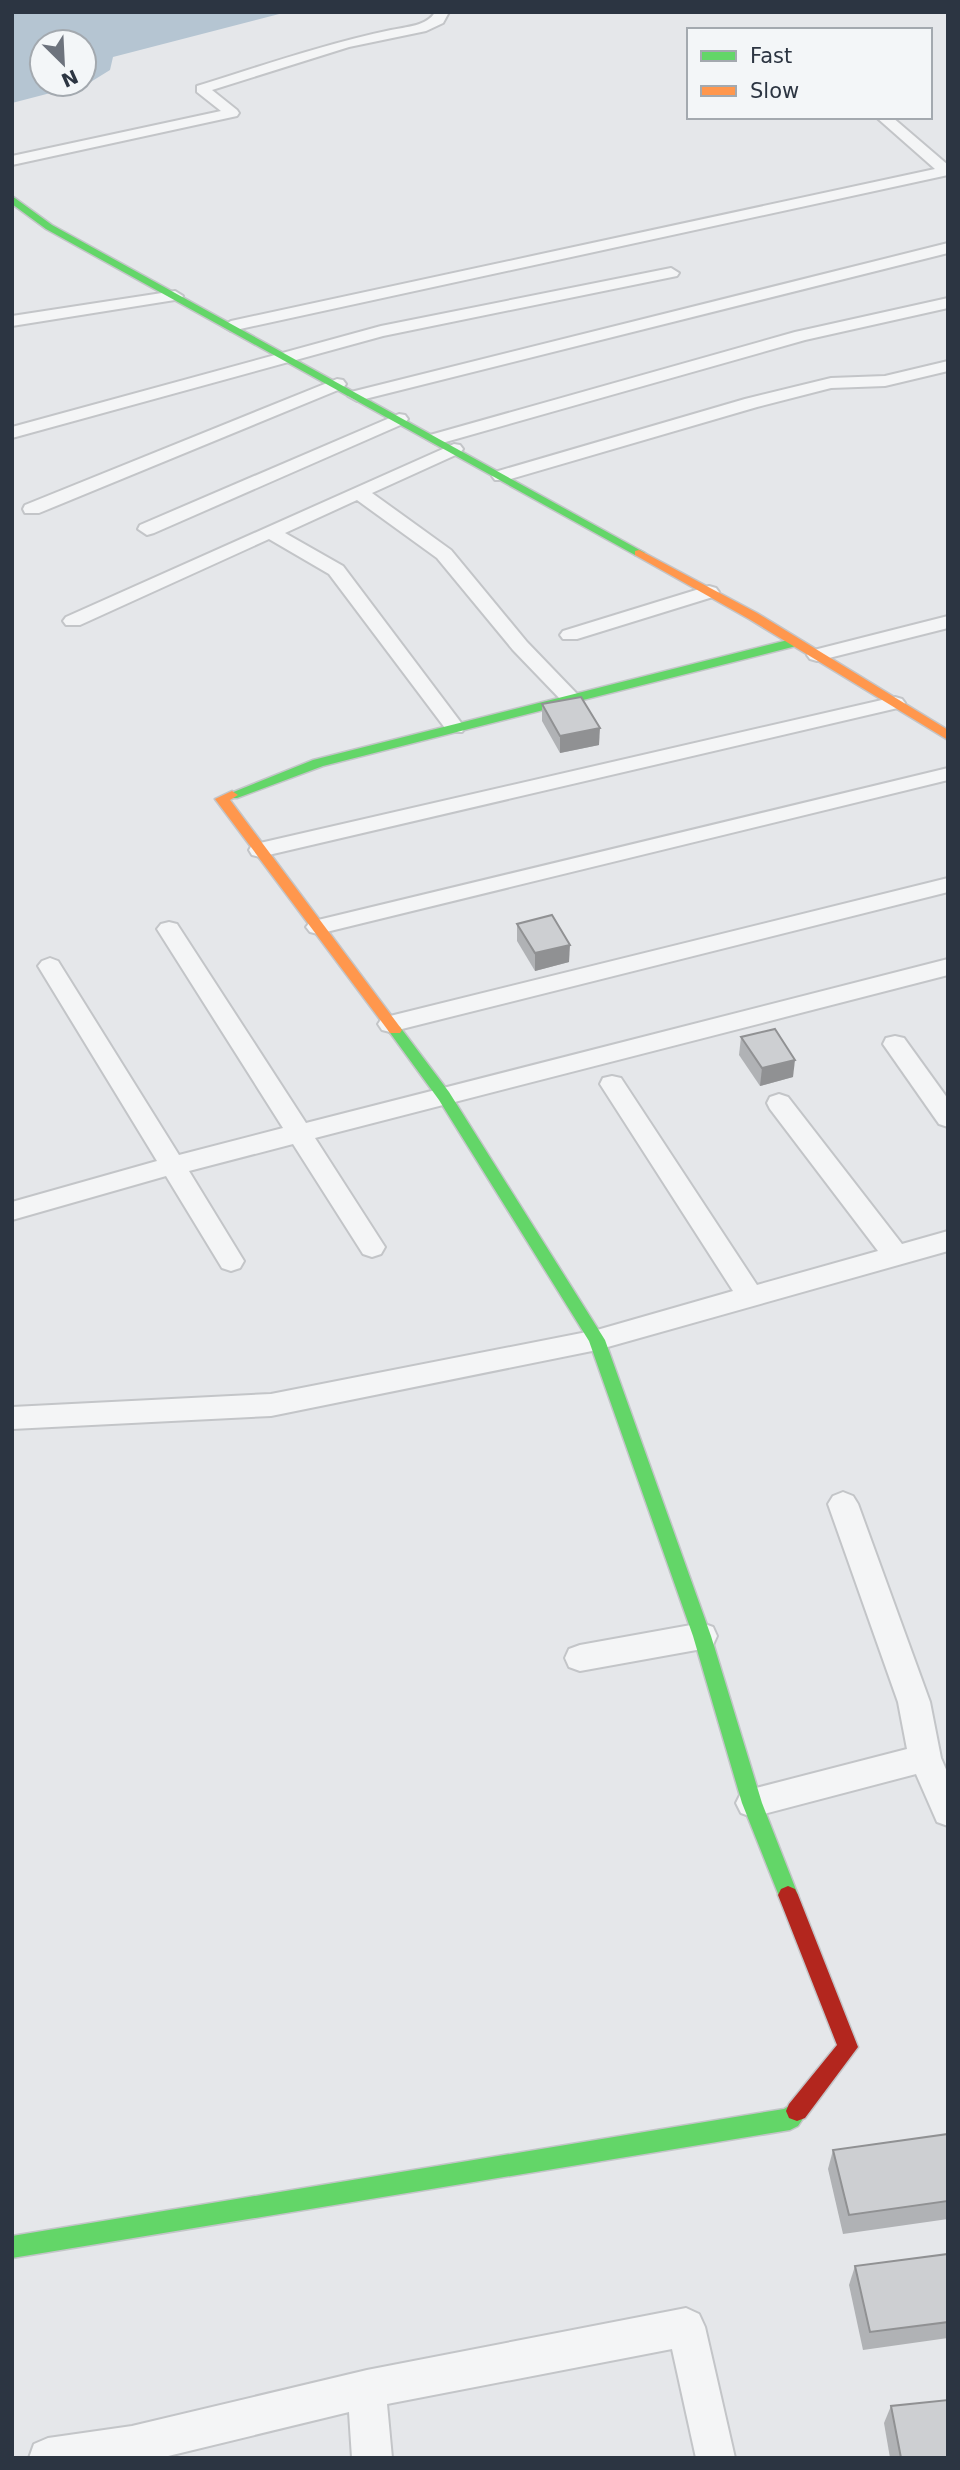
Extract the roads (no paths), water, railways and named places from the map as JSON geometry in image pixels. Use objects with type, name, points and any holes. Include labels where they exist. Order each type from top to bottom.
[{"type":"street","points":[[12,161],[232,113],[202,89],[346,44],[421,29],[439,20],[442,12]]},
{"type":"street","points":[[230,326],[946,171],[885,119]]},
{"type":"street","points":[[12,200],[49,227],[709,592],[948,736]]},
{"type":"street","points":[[358,396],[948,248]]},
{"type":"street","points":[[12,433],[381,331],[671,273]]},
{"type":"street","points":[[12,321],[175,296]]},
{"type":"street","points":[[436,439],[801,336],[948,303]]},
{"type":"street","points":[[501,476],[751,403],[831,383],[885,381],[948,366]]},
{"type":"street","points":[[32,509],[337,384]]},
{"type":"street","points":[[147,529],[399,419]]},
{"type":"street","points":[[73,621],[454,449]]},
{"type":"street","points":[[359,492],[444,554],[520,646],[571,699]]},
{"type":"street","points":[[270,532],[336,570],[455,728]]},
{"type":"street","points":[[570,635],[709,592]]},
{"type":"street","points":[[817,655],[948,622]]},
{"type":"street","points":[[12,2247],[790,2119],[848,2047],[752,1803],[702,1636],[597,1340],[444,1096],[222,799],[318,763],[796,642]]},
{"type":"street","points":[[260,850],[895,703]]},
{"type":"street","points":[[318,927],[948,774]]},
{"type":"street","points":[[390,1024],[948,885]]},
{"type":"street","points":[[169,929],[372,1247]]},
{"type":"street","points":[[50,967],[231,1261]]},
{"type":"street","points":[[12,1211],[171,1166],[948,967]]},
{"type":"street","points":[[895,1044],[948,1118]]},
{"type":"street","points":[[612,1084],[751,1297]]},
{"type":"street","points":[[779,1103],[897,1256]]},
{"type":"street","points":[[12,1418],[271,1405],[597,1340],[948,1241]]},
{"type":"street","points":[[843,1504],[914,1702],[925,1758],[948,1812]]},
{"type":"street","points":[[580,1658],[702,1636]]},
{"type":"street","points":[[752,1803],[925,1758]]},
{"type":"street","points":[[48,2458],[132,2451],[367,2389],[686,2327],[716,2458]]},
{"type":"street","points":[[367,2389],[372,2458]]},
{"type":"water","points":[[12,12],[287,12],[113,57],[110,70],[98,77],[98,28],[28,28],[28,98],[31,98],[12,103]]}]
